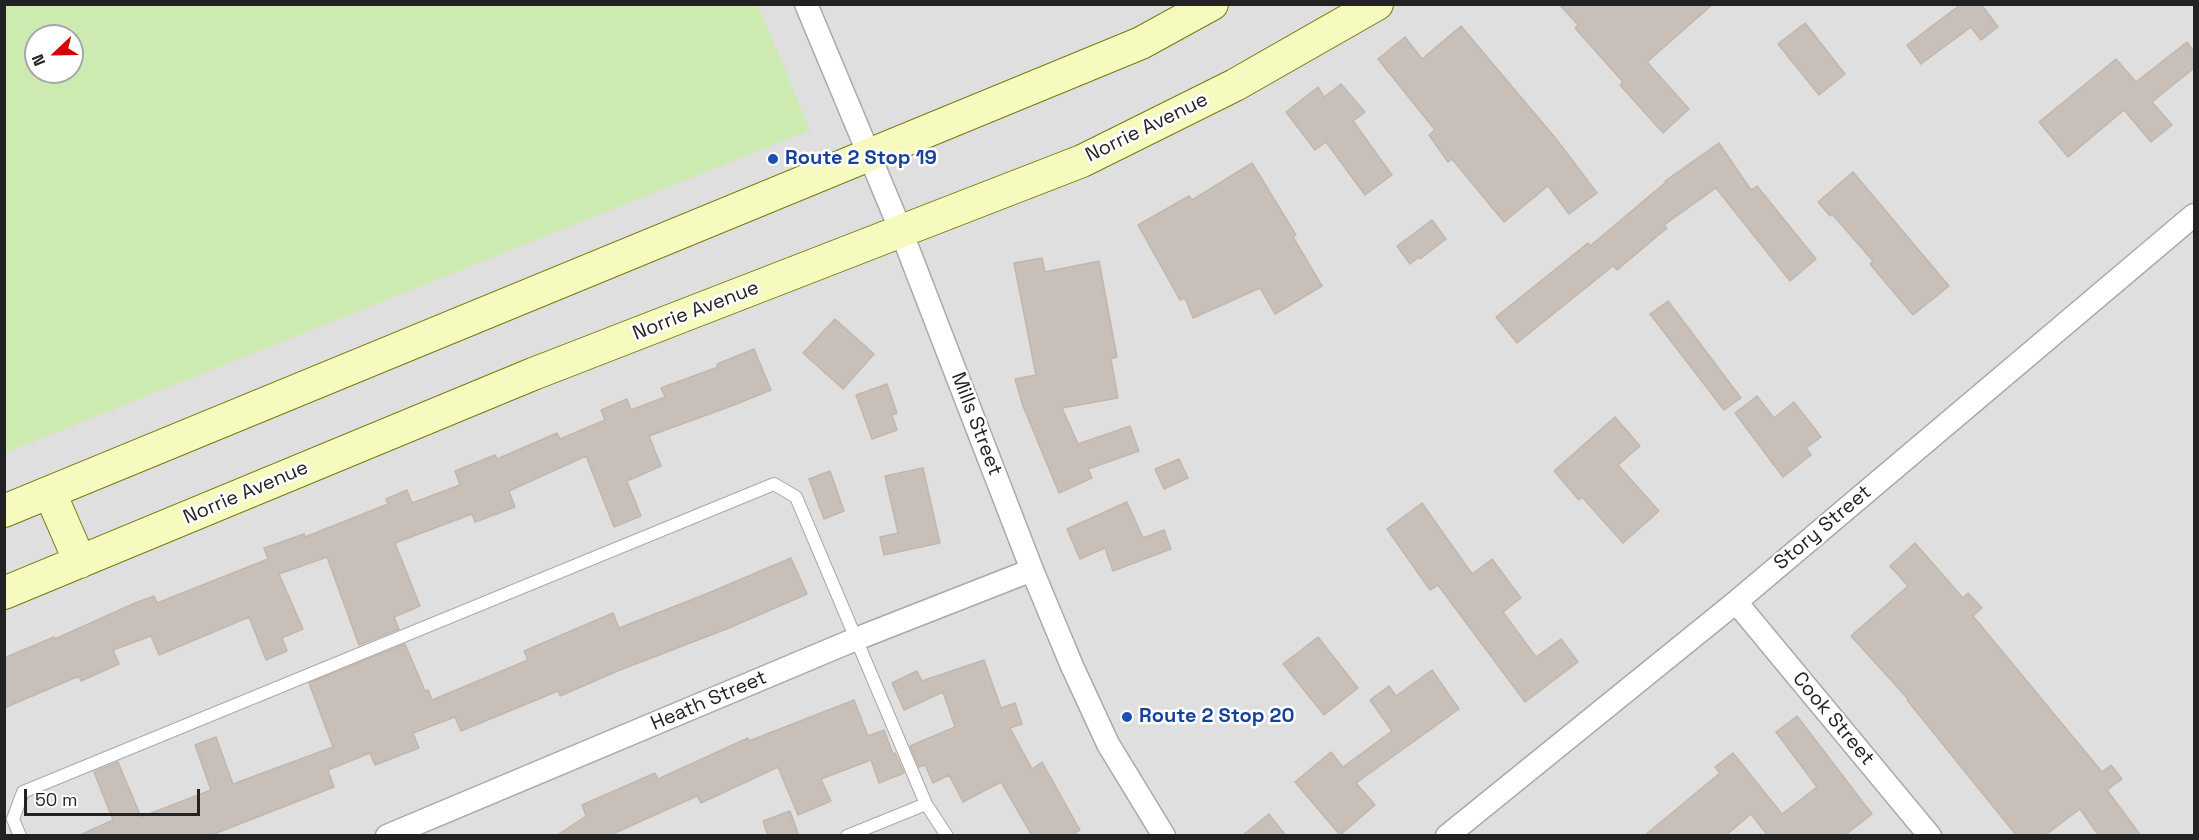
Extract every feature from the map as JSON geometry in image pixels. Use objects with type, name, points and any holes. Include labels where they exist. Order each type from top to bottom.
[{"type":"main road","points":[[4,511],[1141,43],[1212,4]]},
{"type":"main road","name":"Norrie Avenue","points":[[4,593],[533,374],[1082,161],[1235,85],[1377,4]]},
{"type":"main road","points":[[50,493],[80,562]]},
{"type":"street","name":"Mills Street","points":[[806,4],[901,231],[1032,570],[1072,666],[1108,744],[1161,835]]},
{"type":"street","name":"Story Street","points":[[1447,836],[1736,602],[2194,215]]},
{"type":"street","name":"Heath Street","points":[[387,836],[412,831],[856,639],[1032,570]]},
{"type":"street","name":"Cook Street","points":[[1736,602],[1930,836]]},
{"type":"lane","points":[[20,836],[13,819],[23,792],[774,484],[795,497],[926,804],[947,836]]},
{"type":"lane","points":[[847,836],[926,804]]},
{"type":"shaded area","points":[[5,5],[2194,5],[2194,835],[5,835]]},
{"type":"green space","points":[[5,4],[758,5],[810,130],[5,453]]},
{"type":"building","points":[[1559,4],[1713,4],[1647,62],[1689,109],[1663,133],[1620,85],[1623,82],[1575,28],[1578,25]]},
{"type":"building","points":[[1961,4],[1981,4],[1998,27],[1981,40],[1971,27],[1921,64],[1907,45]]},
{"type":"building","points":[[1805,23],[1845,74],[1819,95],[1778,44]]},
{"type":"building","points":[[1461,26],[1557,140],[1597,193],[1569,214],[1548,186],[1504,222],[1452,159],[1448,162],[1429,135],[1435,130],[1378,59],[1405,37],[1422,59]]},
{"type":"building","points":[[2187,42],[2194,52],[2194,68],[2152,102],[2172,125],[2151,142],[2124,110],[2068,157],[2039,122],[2116,59],[2136,82]]},
{"type":"building","points":[[1341,84],[1365,112],[1353,121],[1392,175],[1365,195],[1326,142],[1315,150],[1286,112],[1318,87],[1324,97]]},
{"type":"building","points":[[1719,143],[1751,190],[1757,186],[1816,259],[1790,281],[1716,188],[1664,225],[1667,228],[1617,270],[1613,266],[1517,343],[1496,317],[1588,243],[1590,246],[1665,181]]},
{"type":"building","points":[[1252,163],[1296,235],[1293,237],[1322,286],[1275,314],[1260,288],[1193,318],[1185,298],[1180,300],[1138,225],[1189,196],[1192,200]]},
{"type":"building","points":[[1853,172],[1949,286],[1913,315],[1870,264],[1873,261],[1832,214],[1830,216],[1818,202]]},
{"type":"building","points":[[1432,220],[1446,239],[1410,264],[1397,246]]},
{"type":"building","points":[[1042,258],[1045,272],[1099,261],[1117,357],[1111,359],[1118,398],[1062,408],[1078,444],[1130,426],[1139,451],[1088,469],[1092,478],[1059,493],[1023,406],[1015,379],[1036,375],[1014,263]]},
{"type":"building","points":[[1668,301],[1741,398],[1724,410],[1650,314]]},
{"type":"building","points":[[835,319],[874,354],[843,389],[803,353]]},
{"type":"building","points":[[754,349],[771,390],[649,436],[661,466],[627,481],[641,516],[614,527],[586,456],[509,491],[515,507],[475,522],[472,514],[395,543],[420,606],[394,617],[399,629],[359,645],[327,557],[279,574],[303,629],[282,638],[287,651],[266,660],[249,617],[159,655],[151,636],[113,650],[119,664],[81,681],[79,676],[4,708],[4,658],[54,637],[55,639],[135,603],[154,596],[157,603],[268,559],[264,548],[304,534],[305,537],[388,504],[386,499],[407,490],[412,503],[460,485],[455,471],[495,455],[497,459],[557,433],[560,439],[605,420],[601,410],[627,399],[631,410],[665,397],[661,388],[718,367],[717,364]]},
{"type":"building","points":[[887,384],[897,413],[892,415],[897,430],[872,439],[856,395]]},
{"type":"building","points":[[1757,396],[1774,418],[1794,402],[1821,437],[1806,448],[1811,455],[1783,477],[1735,413]]},
{"type":"building","points":[[1615,417],[1640,446],[1618,465],[1659,511],[1623,543],[1582,497],[1579,500],[1554,471]]},
{"type":"building","points":[[1179,459],[1188,478],[1164,489],[1155,469]]},
{"type":"building","points":[[923,468],[940,543],[884,555],[880,537],[898,533],[885,476]]},
{"type":"building","points":[[830,471],[844,511],[824,519],[809,479]]},
{"type":"building","points":[[1127,502],[1143,538],[1164,530],[1171,549],[1113,571],[1105,548],[1080,559],[1067,529]]},
{"type":"building","points":[[1422,503],[1472,574],[1492,559],[1521,598],[1503,612],[1536,657],[1561,639],[1578,662],[1525,702],[1438,585],[1430,590],[1387,529]]},
{"type":"building","points":[[1915,543],[1963,598],[1968,593],[1982,608],[1973,616],[2102,772],[2111,765],[2122,779],[2107,790],[2141,836],[2099,836],[2080,809],[2044,836],[2017,836],[1908,699],[1851,636],[1908,586],[1890,566]]},
{"type":"building","points":[[791,558],[807,594],[560,696],[558,691],[461,731],[455,717],[413,733],[419,748],[375,765],[370,753],[328,770],[334,787],[209,836],[78,836],[113,820],[94,772],[118,762],[141,817],[211,790],[195,745],[216,737],[233,784],[333,747],[309,683],[405,644],[425,691],[428,690],[432,700],[528,660],[524,651],[613,613],[619,628]]},
{"type":"building","points":[[1318,637],[1358,688],[1324,715],[1283,664]]},
{"type":"building","points":[[984,660],[1001,708],[1015,703],[1022,724],[1010,728],[1032,769],[1042,762],[1080,830],[1071,836],[1032,836],[1001,782],[963,802],[949,775],[933,783],[925,765],[919,767],[910,746],[955,727],[943,692],[904,710],[892,683],[917,671],[922,681]]},
{"type":"building","points":[[1432,670],[1459,709],[1356,783],[1375,805],[1340,835],[1295,782],[1331,752],[1343,767],[1392,731],[1370,700],[1389,686],[1396,696]]},
{"type":"building","points":[[854,700],[868,736],[884,730],[893,754],[895,753],[904,773],[879,783],[871,760],[821,779],[831,801],[798,815],[778,767],[701,803],[697,796],[608,836],[556,836],[586,816],[582,805],[655,773],[658,779],[748,738],[749,741]]},
{"type":"building","points":[[1797,716],[1872,814],[1844,836],[1768,836],[1751,814],[1725,836],[1644,836],[1720,773],[1715,767],[1733,753],[1782,814],[1817,787],[1776,732]]},
{"type":"building","points":[[790,811],[799,836],[768,836],[763,821]]},
{"type":"building","points":[[1269,814],[1286,836],[1242,836]]},
{"type":"place","name":"Route 2 Stop 19","points":[[773,159]]},
{"type":"place","name":"Route 2 Stop 20","points":[[1127,717]]}]
